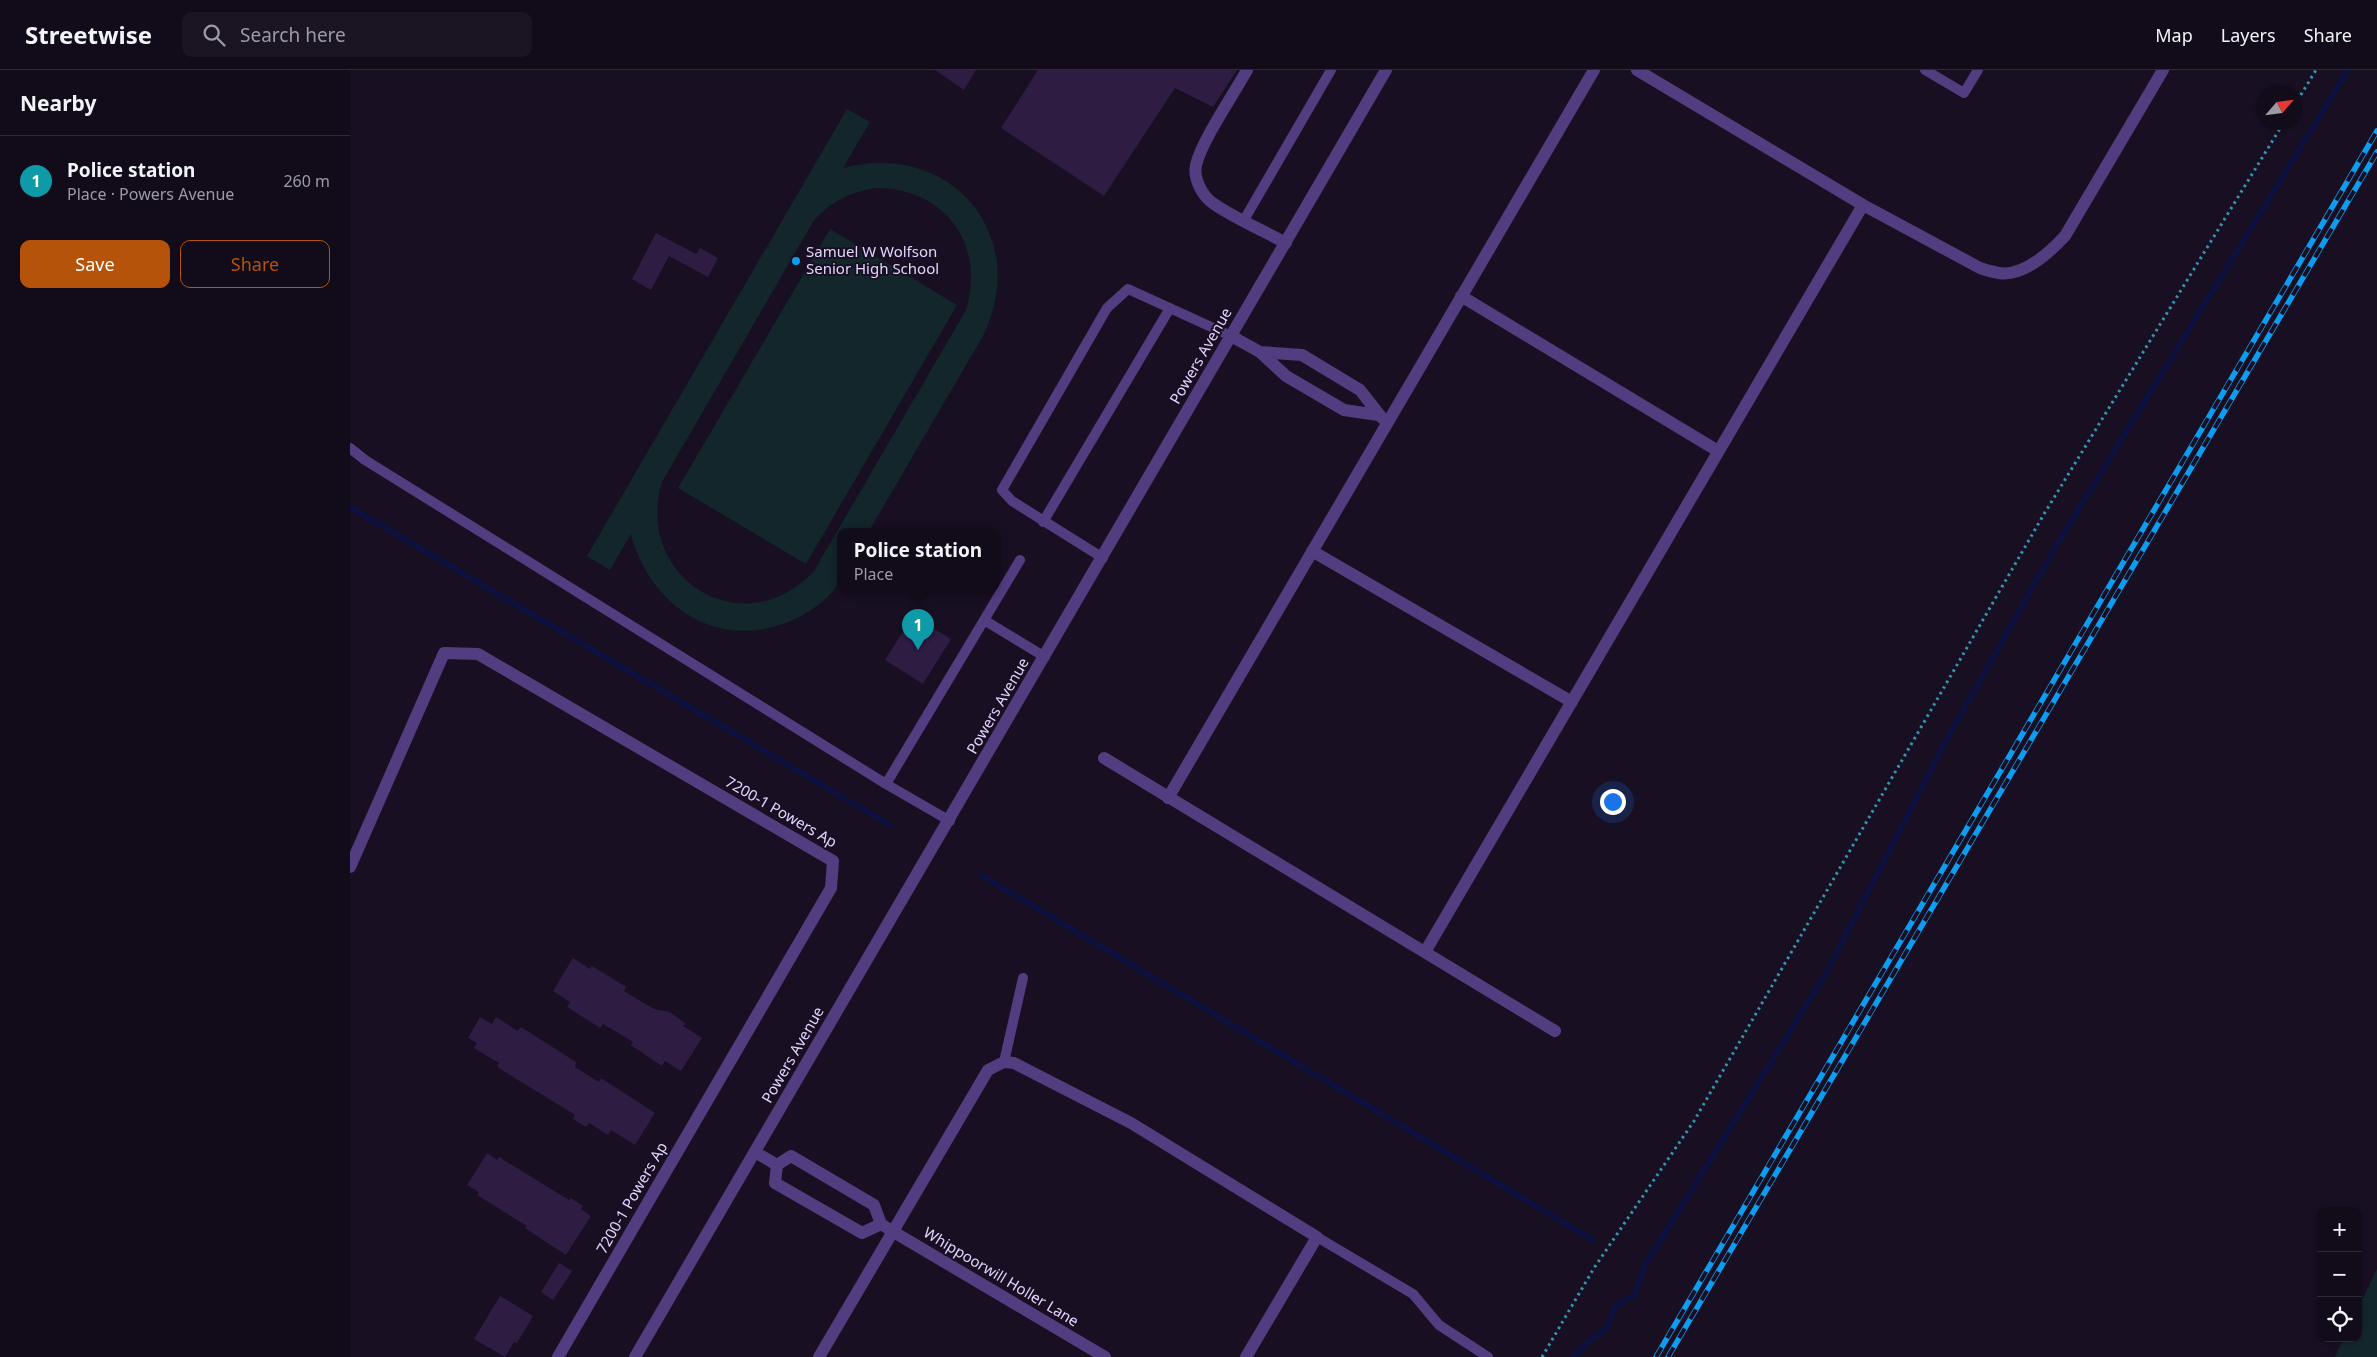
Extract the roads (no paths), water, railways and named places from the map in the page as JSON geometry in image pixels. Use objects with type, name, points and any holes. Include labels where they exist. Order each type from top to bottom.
[{"type":"street","points":[[1248,70],[1201,150],[1196,166],[1197,181],[1203,194],[1213,204],[1286,243]]},
{"type":"street","name":"Powers Avenue","points":[[636,1357],[1386,70]]},
{"type":"street","points":[[1168,798],[1312,550],[1383,418],[1461,296],[1594,70]]},
{"type":"street","points":[[1637,70],[1863,205],[1980,268],[2000,274],[2028,267],[2049,253],[2065,236],[2163,70]]},
{"type":"street","points":[[1425,952],[1863,205]]},
{"type":"street","points":[[1461,296],[1718,451]]},
{"type":"street","points":[[1231,336],[1260,352],[1286,376],[1344,410],[1383,418]]},
{"type":"street","points":[[1260,352],[1302,355],[1360,390],[1383,418]]},
{"type":"street","points":[[1312,550],[1572,702]]},
{"type":"street","name":"7200-1 Powers Ap","points":[[350,867],[444,652],[478,654],[833,861],[831,888],[558,1357]]},
{"type":"street","points":[[1104,758],[1555,1030]]},
{"type":"street","points":[[819,1357],[886,1227],[988,1070],[1004,1062],[1014,1063],[1131,1123],[1317,1237],[1246,1357]]},
{"type":"street","points":[[756,1152],[777,1165]]},
{"type":"street","points":[[777,1165],[791,1156],[874,1205],[886,1227]]},
{"type":"street","points":[[777,1165],[775,1183],[862,1233],[886,1227]]},
{"type":"street","name":"Whippoorwill Holler Lane","points":[[886,1227],[1105,1357]]},
{"type":"lane","points":[[1244,220],[1331,70]]},
{"type":"lane","points":[[1925,70],[1964,93],[1978,70]]},
{"type":"lane","points":[[1103,558],[1012,501],[1002,490],[1108,308],[1128,289],[1231,336]]},
{"type":"lane","points":[[1044,522],[1170,308]]},
{"type":"lane","points":[[350,448],[373,465],[886,784],[950,821]]},
{"type":"lane","points":[[886,784],[1020,560]]},
{"type":"lane","points":[[984,620],[1045,657]]},
{"type":"lane","points":[[1004,1062],[1023,978]]},
{"type":"lane","points":[[1317,1237],[1413,1294],[1439,1325],[1488,1357]]},
{"type":"waterway","points":[[1573,1357],[1582,1347],[1606,1329],[1616,1306],[1634,1295],[1645,1265],[1825,975],[1948,737],[2056,546],[2348,70]]},
{"type":"waterway","points":[[350,507],[890,825]]},
{"type":"waterway","points":[[981,875],[1593,1240]]},
{"type":"railway","points":[[1656,1357],[2377,131]]},
{"type":"railway","points":[[1668,1357],[2377,152]]},
{"type":"place","name":"Samuel W Wolfson Senior High School","points":[[796,261]]},
{"type":"place","name":"Police station","points":[[918,650]]}]
